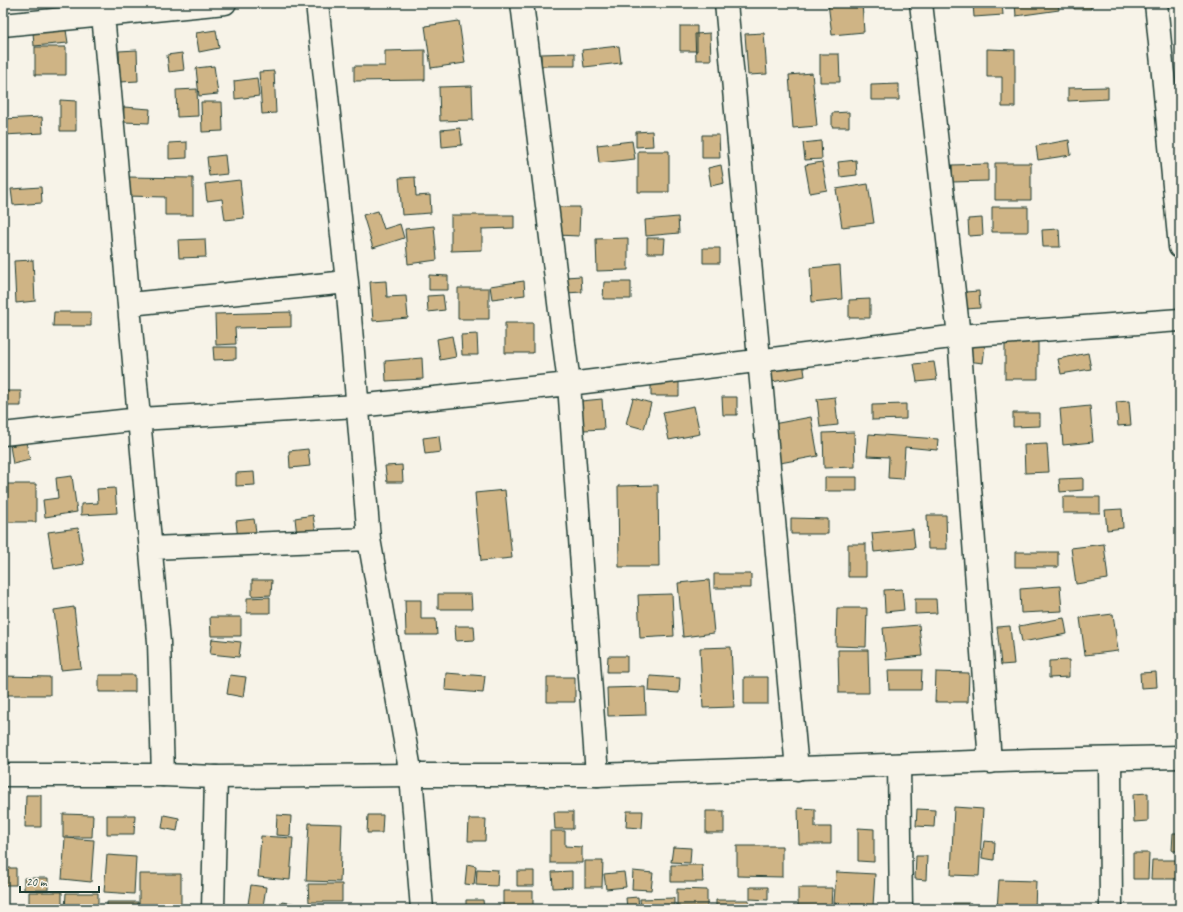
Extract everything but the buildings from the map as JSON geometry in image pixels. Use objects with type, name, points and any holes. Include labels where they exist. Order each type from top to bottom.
[{"type":"street","points":[[318,3],[347,282],[369,539],[411,775],[422,909]]},
{"type":"street","points":[[522,3],[568,384],[597,775]]},
{"type":"street","points":[[726,3],[797,769]]},
{"type":"street","points":[[921,3],[959,336],[990,762]]},
{"type":"street","points":[[1156,3],[1171,60],[1180,247]]},
{"type":"street","points":[[3,25],[103,10],[212,4]]},
{"type":"street","points":[[103,10],[159,642],[163,775]]},
{"type":"street","points":[[130,304],[347,282]]},
{"type":"street","points":[[3,434],[140,419],[358,406],[568,384],[959,336],[1180,320]]},
{"type":"street","points":[[151,548],[369,539]]},
{"type":"street","points":[[3,775],[163,775],[216,777],[597,775],[1066,759],[1180,758]]},
{"type":"street","points":[[1110,759],[1111,909]]},
{"type":"street","points":[[899,765],[901,909]]},
{"type":"street","points":[[213,909],[216,777]]}]
